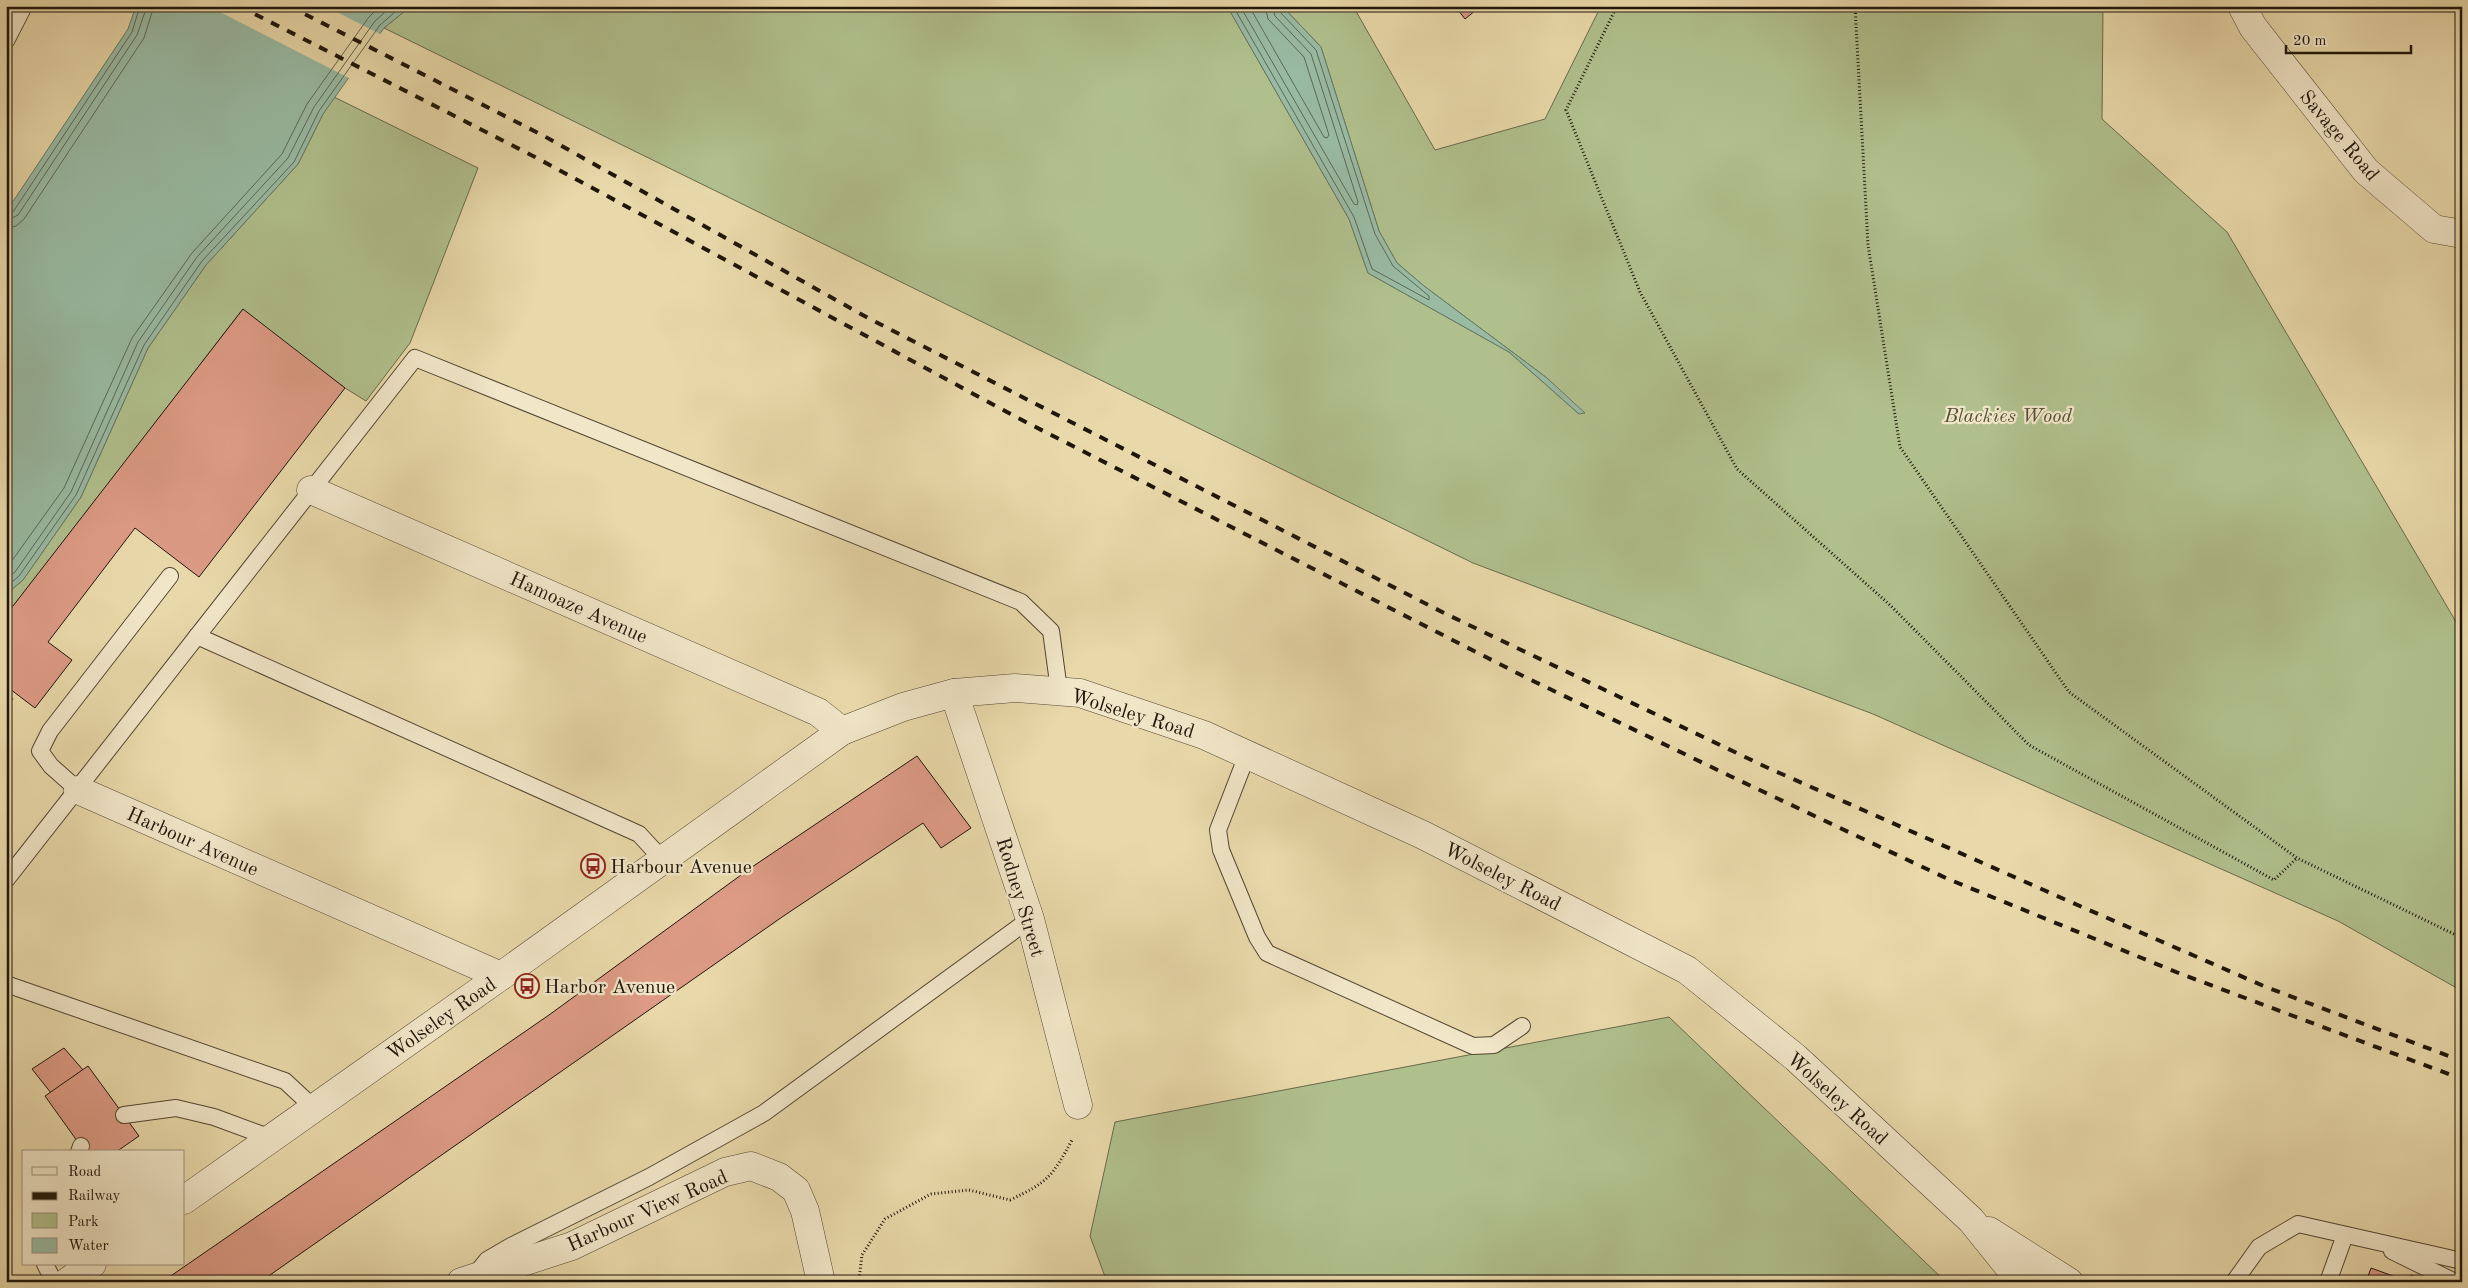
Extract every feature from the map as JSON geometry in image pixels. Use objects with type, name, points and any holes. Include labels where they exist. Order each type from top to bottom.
[{"type":"street","name":"Savage Road","points":[[2242,6],[2253,27],[2366,171],[2434,229],[2462,234]]},
{"type":"street","name":"Hamoaze Avenue","points":[[311,490],[818,712],[842,731]]},
{"type":"street","name":"Wolseley Road","points":[[185,1199],[501,976],[842,731],[903,707],[954,693],[1015,688],[1060,690],[1080,693],[1204,735],[1423,835],[1688,970],[1796,1058],[1971,1220],[2021,1282]]},
{"type":"street","name":"Rodney Street","points":[[954,693],[1030,919],[1078,1105]]},
{"type":"street","name":"Harbour Avenue","points":[[78,790],[501,976]]},
{"type":"street","name":"Harbour View Road","points":[[466,1280],[572,1246],[725,1172],[752,1166],[779,1176],[796,1190],[806,1211],[821,1282]]},
{"type":"street","name":"Wolseley Road","points":[[1971,1220],[2069,1282]]},
{"type":"street","points":[[67,1282],[89,1266]]},
{"type":"lane","points":[[6,41],[24,6]]},
{"type":"lane","points":[[6,880],[415,358],[1021,602],[1051,631],[1060,690]]},
{"type":"lane","points":[[78,790],[51,766],[40,751],[50,731],[170,576]]},
{"type":"lane","points":[[196,636],[639,834],[663,860]]},
{"type":"lane","points":[[1247,755],[1218,830],[1221,850],[1257,937],[1267,953],[1473,1046],[1494,1045],[1522,1026]]},
{"type":"lane","points":[[466,1280],[487,1260],[511,1246],[649,1177],[764,1113],[1030,919]]},
{"type":"lane","points":[[6,984],[285,1082],[314,1108]]},
{"type":"lane","points":[[124,1115],[176,1108],[214,1117],[271,1138]]},
{"type":"lane","points":[[2234,1282],[2259,1247],[2298,1224],[2462,1260]]},
{"type":"lane","points":[[2328,1282],[2345,1234]]},
{"type":"lane","points":[[2369,1240],[2455,1282]]},
{"type":"lane","points":[[47,1266],[54,1282]]},
{"type":"path","points":[[1616,6],[1566,110],[1640,292],[1737,469],[1890,605],[2029,745],[2274,880],[2297,858]]},
{"type":"path","points":[[1855,6],[1868,245],[1900,447],[2069,692],[2297,858],[2462,938]]},
{"type":"path","points":[[858,1282],[862,1255],[885,1219],[931,1194],[969,1190],[1010,1200],[1040,1186],[1056,1169],[1076,1132],[1078,1105]]},
{"type":"green space","name":"Blackies Wood","points":[[411,6],[1227,6],[1349,219],[1368,273],[1509,352],[1579,414],[1547,378],[1424,286],[1397,263],[1379,231],[1321,47],[1282,6],[1353,6],[1435,150],[1545,119],[1601,6],[2103,6],[2102,119],[2227,232],[2462,632],[2462,991],[2338,921],[1873,714],[1473,563],[384,28]]},
{"type":"green space","points":[[334,97],[478,168],[410,343],[366,401],[345,388],[242,310],[7,616],[6,594],[23,580],[81,497],[148,348],[206,265],[298,164],[323,114]]},
{"type":"green space","points":[[1669,1017],[1946,1282],[1107,1282],[1090,1236],[1115,1122]]},
{"type":"water","points":[[136,6],[411,6],[384,28],[323,114],[298,164],[206,265],[148,348],[81,497],[23,580],[6,594],[6,212],[128,29]]},
{"type":"water","points":[[1227,6],[1282,6],[1321,47],[1379,231],[1397,263],[1424,286],[1547,378],[1585,413],[1579,414],[1509,352],[1368,273],[1349,219]]},
{"type":"pier","points":[[208,6],[325,6],[382,35],[351,79]]},
{"type":"building","points":[[1455,6],[1481,6],[1465,19]]},
{"type":"building","points":[[243,309],[345,388],[199,577],[135,528],[48,642],[72,660],[35,708],[6,686],[6,615]]},
{"type":"building","points":[[6,694],[13,699],[6,707]]},
{"type":"building","points":[[917,756],[971,828],[941,848],[923,823],[785,915],[260,1282],[162,1282],[549,1015],[752,867]]},
{"type":"building","points":[[64,1048],[83,1070],[51,1093],[32,1069]]},
{"type":"building","points":[[88,1066],[139,1136],[119,1150],[84,1150],[45,1096]]},
{"type":"building","points":[[2371,1268],[2393,1276],[2391,1282],[2366,1282]]},
{"type":"building","points":[[2411,1275],[2429,1282],[2406,1282]]},
{"type":"railway","points":[[239,6],[535,157],[1018,418],[1525,677],[1730,776],[1948,879],[2181,974],[2462,1079]]},
{"type":"railway","points":[[289,6],[544,136],[868,318],[1446,614],[1766,767],[2073,903],[2266,987],[2462,1061]]},
{"type":"place","name":"Harbour Avenue","points":[[593,866]]},
{"type":"place","name":"Harbor Avenue","points":[[527,986]]}]
